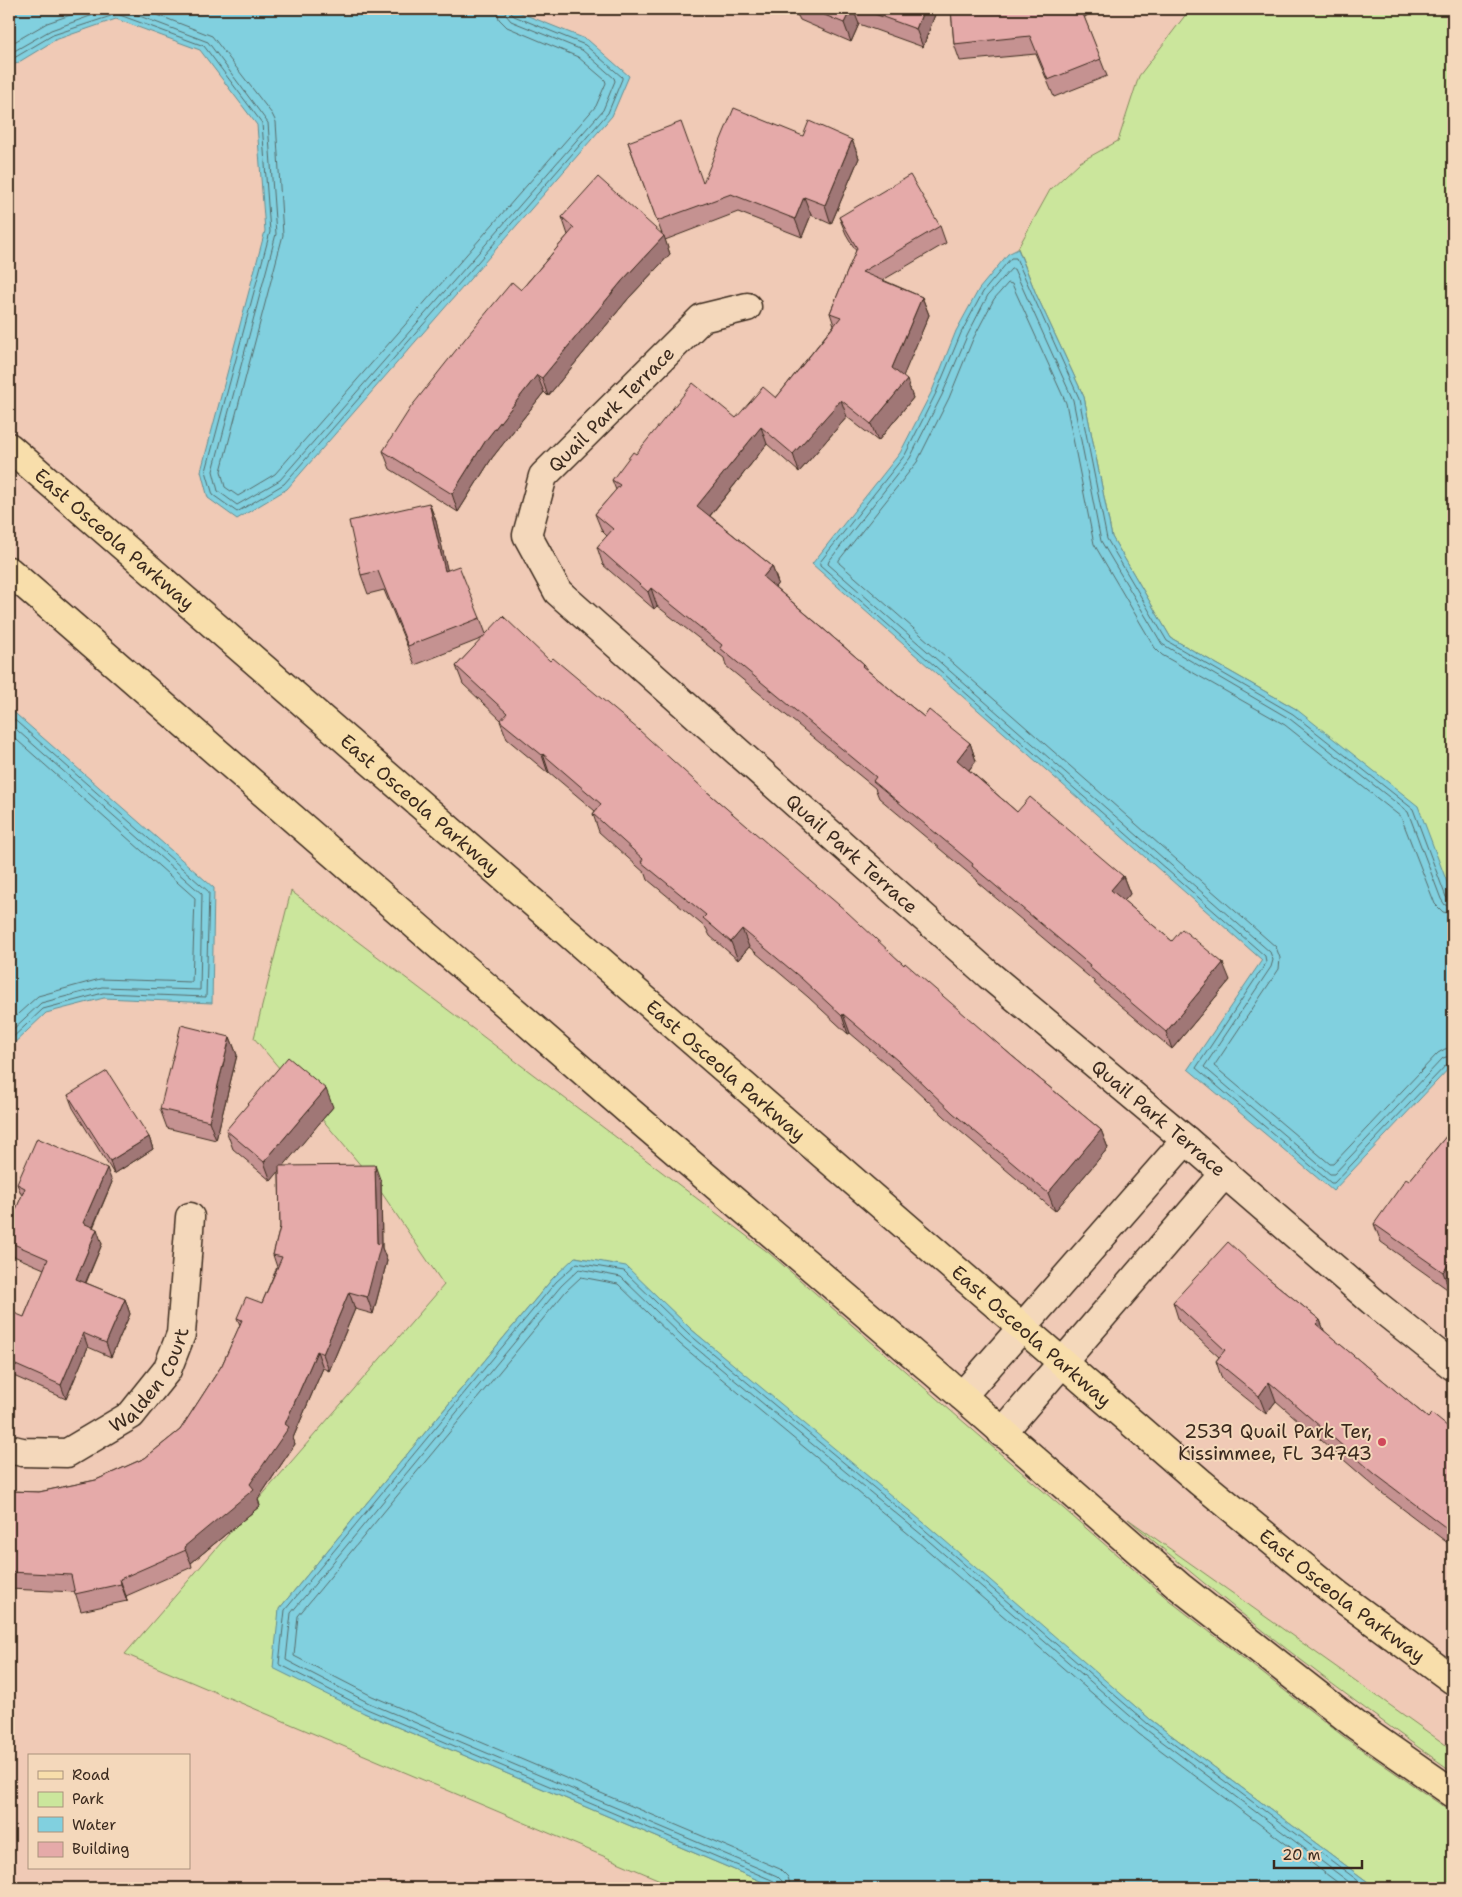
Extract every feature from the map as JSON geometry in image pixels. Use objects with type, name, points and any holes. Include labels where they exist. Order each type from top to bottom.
[{"type":"main road","name":"East Osceola Parkway","points":[[9,447],[1200,1482],[1330,1589],[1453,1680]]},
{"type":"main road","points":[[9,570],[630,1112],[962,1396],[1180,1587],[1357,1726],[1453,1793]]},
{"type":"street","name":"Quail Park Terrace","points":[[747,307],[702,318],[544,476],[527,535],[558,592],[989,975],[1225,1173],[1378,1306],[1453,1366]]},
{"type":"street","points":[[962,1396],[1186,1140]]},
{"type":"street","points":[[1002,1433],[1225,1173]]},
{"type":"street","name":"Walden Court","points":[[9,1449],[22,1452],[67,1454],[131,1415],[167,1370],[181,1334],[190,1217]]},
{"type":"green space","points":[[1190,9],[1453,9],[1453,898],[1296,709],[1171,638],[1112,537],[1084,397],[1036,294],[1018,248],[1050,190],[1080,162],[1118,141],[1139,76]]},
{"type":"green space","points":[[291,891],[769,1253],[1170,1601],[1348,1740],[1453,1813],[1453,1888],[1376,1888],[1151,1720],[692,1330],[626,1267],[576,1257],[553,1278],[279,1609],[364,1713],[777,1888],[679,1888],[125,1654],[444,1285],[373,1180],[254,1038]]},
{"type":"green space","points":[[1128,1519],[1453,1750],[1453,1772],[1288,1650]]},
{"type":"water","points":[[9,9],[511,9],[588,40],[629,76],[612,116],[287,489],[237,519],[208,498],[201,471],[265,231],[257,125],[200,50],[116,19],[55,40],[9,68]]},
{"type":"water","points":[[1018,249],[1036,294],[1084,397],[1112,537],[1171,638],[1296,709],[1418,806],[1453,898],[1453,1064],[1333,1191],[1188,1069],[1262,960],[812,564],[900,453],[932,391],[956,331],[979,289],[1008,254]]},
{"type":"water","points":[[9,708],[214,888],[212,1003],[104,998],[46,1013],[9,1048]]},
{"type":"water","points":[[575,1257],[626,1266],[692,1330],[929,1527],[1151,1720],[1376,1888],[777,1888],[364,1713],[273,1668],[279,1609],[553,1278]]},
{"type":"building","points":[[810,9],[851,9],[844,23]]},
{"type":"building","points":[[861,9],[924,9],[916,29]]},
{"type":"building","points":[[951,9],[1081,9],[1101,59],[1048,80],[1030,36],[954,44]]},
{"type":"building","points":[[734,108],[803,136],[809,121],[852,140],[825,205],[804,197],[795,219],[731,194],[657,221],[628,142],[681,122],[703,183]]},
{"type":"building","points":[[910,175],[940,226],[862,272],[922,297],[892,368],[907,380],[871,424],[841,400],[793,454],[761,427],[697,506],[772,566],[763,577],[864,664],[862,666],[924,717],[929,710],[970,743],[957,760],[1017,812],[1030,797],[1123,876],[1111,890],[1172,941],[1182,929],[1223,963],[1166,1032],[972,866],[973,864],[873,781],[876,777],[720,648],[722,645],[651,588],[648,592],[597,547],[613,529],[595,514],[620,485],[612,480],[633,452],[636,454],[693,383],[736,418],[763,387],[776,398],[841,317],[830,313],[857,248],[839,217]]},
{"type":"building","points":[[598,177],[664,236],[622,281],[542,378],[537,375],[486,440],[452,494],[383,451],[411,407],[512,282],[521,290],[574,228],[562,217]]},
{"type":"building","points":[[429,503],[445,571],[459,566],[480,618],[408,646],[378,571],[361,575],[349,521]]},
{"type":"building","points":[[503,616],[550,661],[553,658],[639,730],[705,790],[846,911],[904,965],[905,963],[1101,1130],[1048,1193],[953,1113],[904,1066],[843,1014],[842,1016],[801,978],[742,929],[731,942],[703,918],[706,915],[641,862],[643,859],[593,814],[601,804],[543,754],[500,721],[507,713],[456,666]]},
{"type":"building","points":[[181,1025],[230,1037],[209,1121],[160,1109]]},
{"type":"building","points":[[288,1057],[326,1089],[264,1162],[226,1130]]},
{"type":"building","points":[[107,1071],[149,1137],[110,1161],[68,1095]]},
{"type":"building","points":[[1453,1128],[1453,1258],[1443,1272],[1374,1224],[1406,1179],[1409,1181]]},
{"type":"building","points":[[37,1138],[107,1168],[83,1223],[97,1229],[76,1279],[125,1299],[106,1343],[83,1333],[61,1385],[9,1362],[9,1326],[14,1313],[24,1317],[48,1259],[9,1242],[9,1226],[25,1188],[17,1184]]},
{"type":"building","points":[[375,1165],[377,1243],[381,1244],[367,1297],[349,1292],[323,1354],[317,1351],[285,1424],[289,1427],[250,1484],[254,1489],[184,1547],[186,1550],[120,1579],[121,1584],[75,1594],[71,1575],[9,1572],[9,1491],[39,1492],[96,1480],[145,1458],[180,1430],[222,1365],[242,1320],[237,1318],[246,1297],[262,1303],[282,1257],[273,1255],[280,1227],[279,1166]]},
{"type":"building","points":[[1228,1242],[1268,1278],[1320,1320],[1316,1324],[1428,1418],[1432,1414],[1453,1431],[1453,1533],[1375,1474],[1269,1382],[1259,1396],[1216,1361],[1225,1350],[1173,1302]]},
{"type":"place","name":"2539 Quail Park Ter, Kissimmee, FL 34743","points":[[1382,1442]]}]
